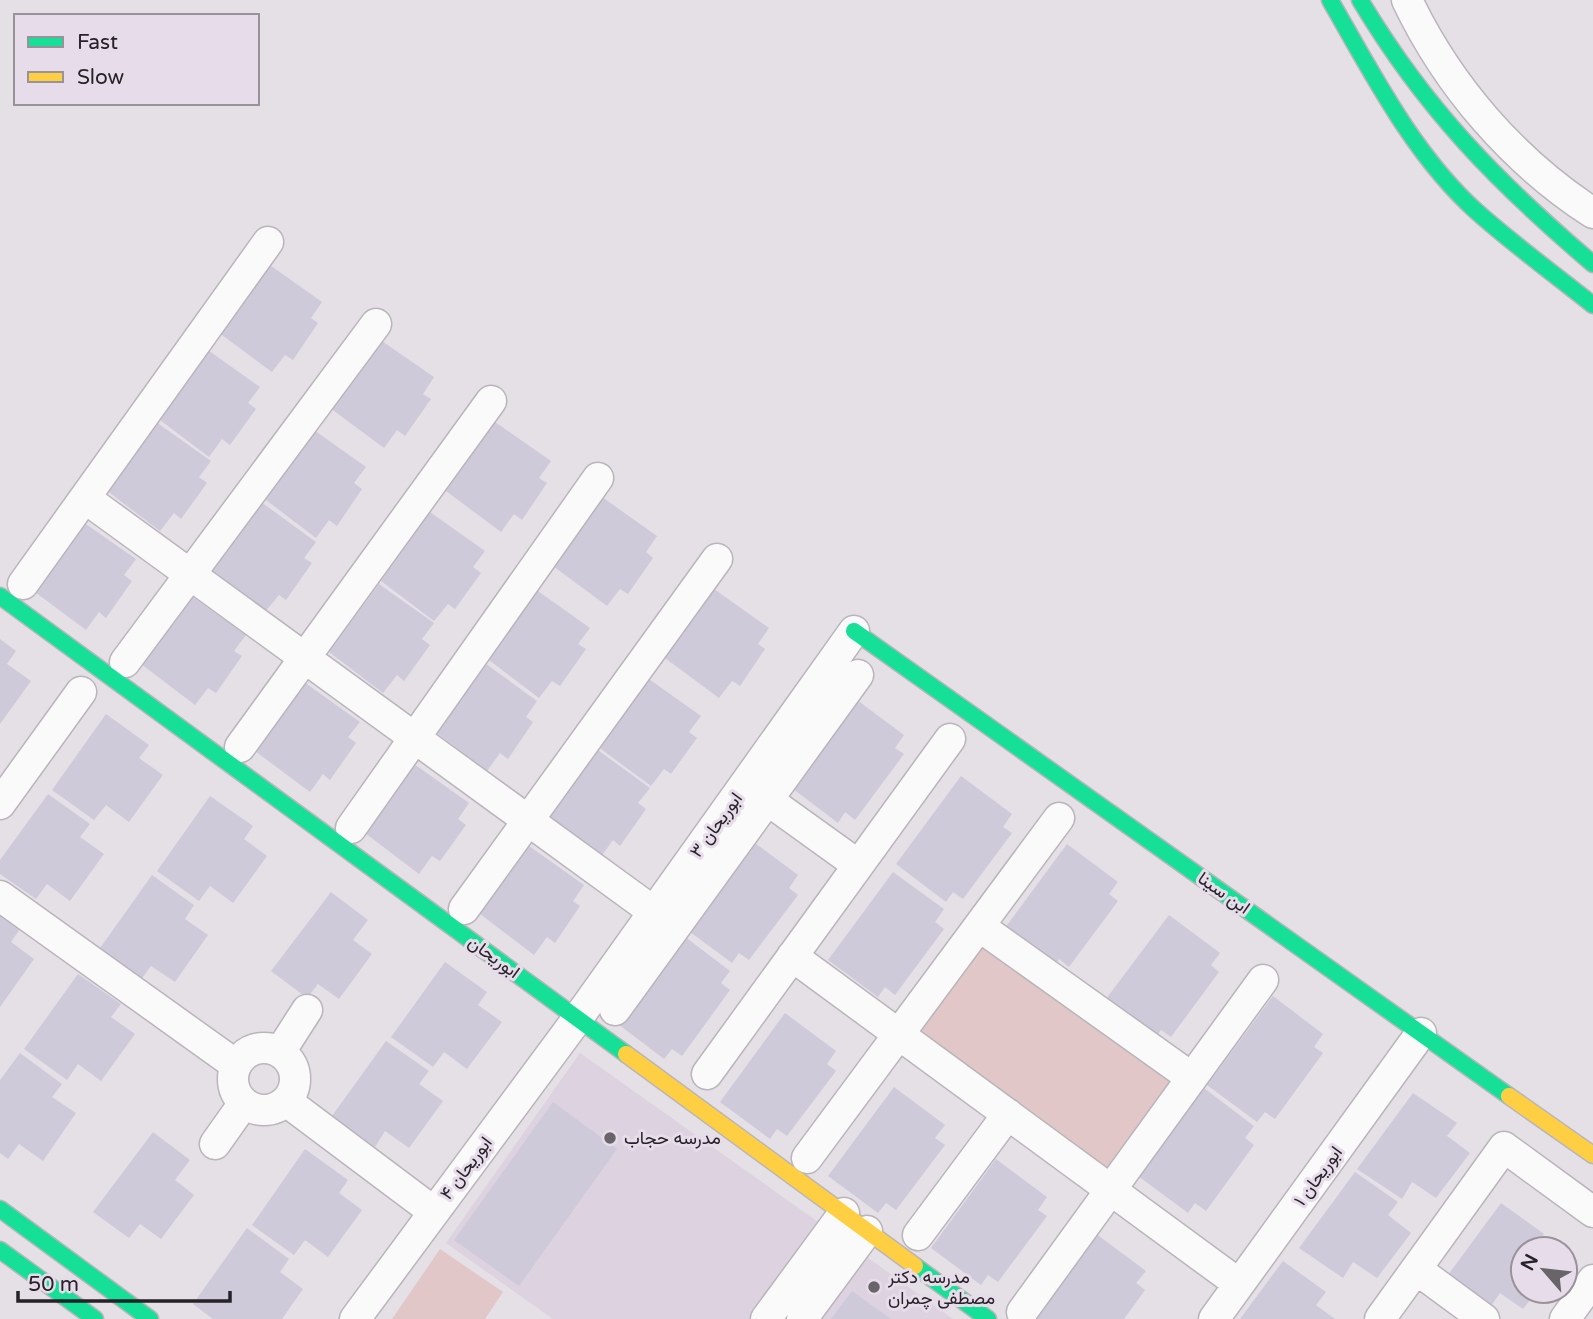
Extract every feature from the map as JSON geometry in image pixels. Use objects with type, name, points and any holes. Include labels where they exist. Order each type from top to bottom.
[{"type":"street","points":[[1330,0],[1388,101],[1444,176],[1475,209],[1593,264]]},
{"type":"street","points":[[1360,0],[1391,53],[1446,128],[1514,198],[1539,241],[1593,305]]},
{"type":"street","points":[[1407,0],[1440,60],[1475,109],[1521,156],[1593,214]]},
{"type":"street","points":[[11,590],[85,498],[268,242]]},
{"type":"street","points":[[125,662],[376,324]]},
{"type":"street","points":[[240,747],[491,401]]},
{"type":"street","points":[[351,828],[598,478]]},
{"type":"street","points":[[85,498],[654,912]]},
{"type":"street","points":[[464,909],[716,559]]},
{"type":"street","name":"ابوریحان","points":[[11,590],[578,1018],[988,1319]]},
{"type":"street","name":"ابوریحان ۳","points":[[578,1018],[654,912],[757,791],[854,631]]},
{"type":"street","name":"ابن سینا","points":[[854,631],[1593,1155]]},
{"type":"street","points":[[615,1010],[757,791],[858,675]]},
{"type":"street","points":[[0,803],[81,692]]},
{"type":"street","points":[[707,1074],[950,739]]},
{"type":"street","points":[[757,791],[858,865]]},
{"type":"street","points":[[807,1158],[1059,818]]},
{"type":"street","points":[[0,896],[236,1065]]},
{"type":"street","points":[[979,926],[1192,1077]]},
{"type":"street","points":[[792,956],[1240,1284]]},
{"type":"street","points":[[1022,1312],[1263,980]]},
{"type":"street","points":[[280,1052],[307,1010]]},
{"type":"street","name":"ابوریحان ۴","points":[[355,1319],[578,1018]]},
{"type":"street","name":"ابوریحان ۱","points":[[1214,1319],[1421,1034]]},
{"type":"street","points":[[260,1048],[280,1052],[288,1058],[295,1077],[294,1087],[286,1101],[273,1109],[263,1110],[244,1103],[233,1085],[236,1065],[242,1057],[260,1048]]},
{"type":"street","points":[[286,1101],[433,1212]]},
{"type":"street","points":[[215,1144],[244,1103]]},
{"type":"street","points":[[918,1235],[1007,1114]]},
{"type":"street","points":[[1380,1319],[1504,1147],[1593,1212]]},
{"type":"street","points":[[0,1209],[150,1319]]},
{"type":"street","points":[[766,1319],[855,1222]]},
{"type":"street","points":[[803,1319],[855,1222]]},
{"type":"street","points":[[0,1250],[95,1319]]},
{"type":"street","points":[[1416,1269],[1484,1319]]},
{"type":"street","points":[[1564,1319],[1593,1280]]},
{"type":"shaded area","points":[[983,942],[1173,1080],[1108,1170],[918,1033]]},
{"type":"shaded area","name":"مدرسه حجاب","points":[[580,1053],[821,1224],[753,1319],[553,1319],[446,1243]]},
{"type":"shaded area","points":[[440,1249],[503,1292],[485,1319],[392,1319]]},
{"type":"shaded area","name":"مدرسه دکتر مصطفی چمران","points":[[864,1255],[953,1319],[817,1319]]},
{"type":"building","points":[[267,263],[322,302],[311,318],[318,323],[293,360],[285,355],[272,372],[218,332]]},
{"type":"building","points":[[379,339],[434,377],[423,394],[431,399],[405,436],[397,430],[384,448],[330,408]]},
{"type":"building","points":[[205,348],[260,387],[248,403],[256,409],[230,445],[222,439],[209,457],[156,417]]},
{"type":"building","points":[[156,422],[211,461],[199,477],[207,483],[181,519],[174,513],[160,531],[106,490]]},
{"type":"building","points":[[495,422],[551,461],[539,478],[547,483],[522,520],[514,514],[501,532],[446,491]]},
{"type":"building","points":[[311,428],[366,467],[354,483],[362,489],[337,526],[329,520],[316,538],[262,497]]},
{"type":"building","points":[[602,497],[657,536],[646,552],[653,558],[628,594],[620,589],[607,606],[553,566]]},
{"type":"building","points":[[261,502],[316,542],[304,558],[312,563],[286,600],[279,595],[265,612],[212,571]]},
{"type":"building","points":[[430,512],[485,551],[473,567],[481,573],[455,609],[448,604],[434,621],[381,581]]},
{"type":"building","points":[[80,520],[136,559],[124,575],[132,581],[106,618],[99,612],[86,630],[31,589]]},
{"type":"building","points":[[379,584],[434,623],[422,639],[430,645],[404,681],[397,675],[383,693],[329,652]]},
{"type":"building","points":[[535,589],[590,628],[578,644],[586,649],[560,686],[552,681],[539,698],[485,657]]},
{"type":"building","points":[[714,589],[769,628],[758,644],[765,649],[740,686],[732,681],[719,698],[665,658]]},
{"type":"building","points":[[191,596],[246,635],[234,651],[242,656],[216,693],[208,688],[195,705],[141,664]]},
{"type":"building","points":[[0,639],[16,651],[7,664],[31,681],[0,724]]},
{"type":"building","points":[[482,661],[537,701],[526,717],[533,722],[508,759],[500,753],[487,771],[433,730]]},
{"type":"building","points":[[646,677],[701,716],[689,732],[697,738],[671,774],[664,769],[651,786],[597,746]]},
{"type":"building","points":[[304,682],[360,722],[348,737],[356,743],[330,780],[323,774],[310,792],[255,751]]},
{"type":"building","points":[[853,697],[904,735],[895,748],[904,754],[855,820],[845,812],[838,823],[788,785]]},
{"type":"building","points":[[106,714],[149,745],[139,758],[163,775],[129,822],[106,805],[94,820],[52,790]]},
{"type":"building","points":[[595,748],[650,788],[638,803],[646,809],[620,846],[613,840],[600,858],[545,817]]},
{"type":"building","points":[[414,764],[469,803],[458,819],[466,825],[440,861],[432,856],[419,874],[365,833]]},
{"type":"building","points":[[961,776],[1012,814],[1003,827],[1012,833],[963,899],[953,892],[946,902],[896,864]]},
{"type":"building","points":[[48,794],[90,824],[80,837],[104,854],[70,901],[47,884],[36,899],[0,874],[0,860]]},
{"type":"building","points":[[210,796],[253,826],[244,839],[267,856],[233,903],[210,886],[199,901],[157,871]]},
{"type":"building","points":[[747,837],[798,875],[789,888],[798,895],[749,960],[739,953],[732,963],[682,926]]},
{"type":"building","points":[[1067,844],[1118,882],[1109,894],[1118,901],[1069,967],[1059,959],[1052,970],[1002,932]]},
{"type":"building","points":[[529,846],[584,885],[573,901],[580,906],[555,943],[547,937],[534,955],[480,914]]},
{"type":"building","points":[[893,872],[944,909],[935,922],[944,929],[895,995],[885,987],[878,997],[828,960]]},
{"type":"building","points":[[152,875],[194,905],[185,919],[208,935],[175,982],[151,966],[140,981],[98,951]]},
{"type":"building","points":[[331,892],[368,920],[353,940],[372,954],[339,999],[318,984],[307,998],[271,971]]},
{"type":"building","points":[[0,915],[20,929],[11,942],[34,959],[0,1007]]},
{"type":"building","points":[[1169,915],[1220,953],[1211,965],[1219,972],[1171,1037],[1161,1030],[1154,1040],[1103,1003]]},
{"type":"building","points":[[680,933],[730,971],[721,983],[730,990],[682,1056],[672,1049],[664,1059],[614,1021]]},
{"type":"building","points":[[445,962],[487,992],[478,1005],[502,1022],[467,1069],[444,1052],[433,1067],[391,1037]]},
{"type":"building","points":[[78,974],[121,1004],[111,1017],[135,1034],[101,1081],[78,1064],[67,1080],[24,1049]]},
{"type":"building","points":[[1273,996],[1323,1034],[1314,1047],[1323,1053],[1275,1119],[1265,1112],[1257,1122],[1207,1085]]},
{"type":"building","points":[[785,1013],[836,1051],[827,1064],[836,1071],[787,1136],[777,1129],[770,1139],[720,1102]]},
{"type":"building","points":[[386,1041],[429,1071],[419,1084],[443,1101],[409,1148],[385,1131],[375,1147],[332,1116]]},
{"type":"building","points":[[20,1053],[62,1084],[52,1097],[76,1113],[43,1161],[19,1144],[8,1159],[0,1153],[0,1080]]},
{"type":"building","points":[[894,1087],[945,1125],[935,1138],[945,1145],[896,1210],[886,1203],[878,1213],[828,1176]]},
{"type":"building","points":[[1204,1088],[1254,1126],[1245,1138],[1254,1145],[1206,1211],[1195,1203],[1188,1213],[1138,1176]]},
{"type":"building","points":[[1413,1093],[1457,1123],[1447,1136],[1470,1153],[1436,1198],[1412,1182],[1402,1199],[1357,1169]]},
{"type":"building","points":[[553,1102],[617,1149],[519,1286],[454,1240]]},
{"type":"building","points":[[153,1132],[190,1160],[175,1180],[194,1195],[161,1239],[140,1224],[129,1238],[93,1212]]},
{"type":"building","points":[[305,1149],[348,1180],[339,1193],[362,1210],[328,1257],[305,1240],[294,1255],[252,1225]]},
{"type":"building","points":[[996,1159],[1047,1197],[1038,1210],[1047,1216],[998,1282],[988,1275],[981,1285],[931,1248]]},
{"type":"building","points":[[1355,1172],[1398,1202],[1388,1215],[1411,1233],[1377,1278],[1353,1262],[1343,1278],[1299,1248]]},
{"type":"building","points":[[1501,1203],[1544,1234],[1509,1235],[1509,1299],[1500,1293],[1489,1309],[1445,1279]]},
{"type":"building","points":[[247,1228],[289,1259],[280,1272],[303,1289],[282,1319],[213,1319],[193,1304]]},
{"type":"building","points":[[1095,1233],[1146,1271],[1136,1283],[1145,1290],[1124,1319],[1031,1319]]},
{"type":"building","points":[[1283,1261],[1326,1292],[1316,1305],[1335,1319],[1240,1319]]},
{"type":"building","points":[[852,1291],[891,1319],[831,1319]]},
{"type":"traffic: fast","points":[[1330,0],[1395,111],[1453,189],[1504,235],[1593,305]]},
{"type":"traffic: fast","points":[[1360,0],[1410,76],[1465,142],[1525,203],[1593,264]]},
{"type":"traffic: fast","points":[[0,596],[626,1054]]},
{"type":"traffic: fast","points":[[854,631],[1509,1096]]},
{"type":"traffic: fast","points":[[0,1209],[150,1319]]},
{"type":"traffic: fast","points":[[0,1250],[95,1319]]},
{"type":"traffic: fast","points":[[915,1266],[988,1319]]},
{"type":"traffic: slow","points":[[626,1054],[915,1266]]},
{"type":"traffic: slow","points":[[1509,1096],[1593,1155]]},
{"type":"place","name":"مدرسه حجاب","points":[[610,1138]]},
{"type":"place","name":"مدرسه دکتر مصطفی چمران","points":[[874,1287]]}]
